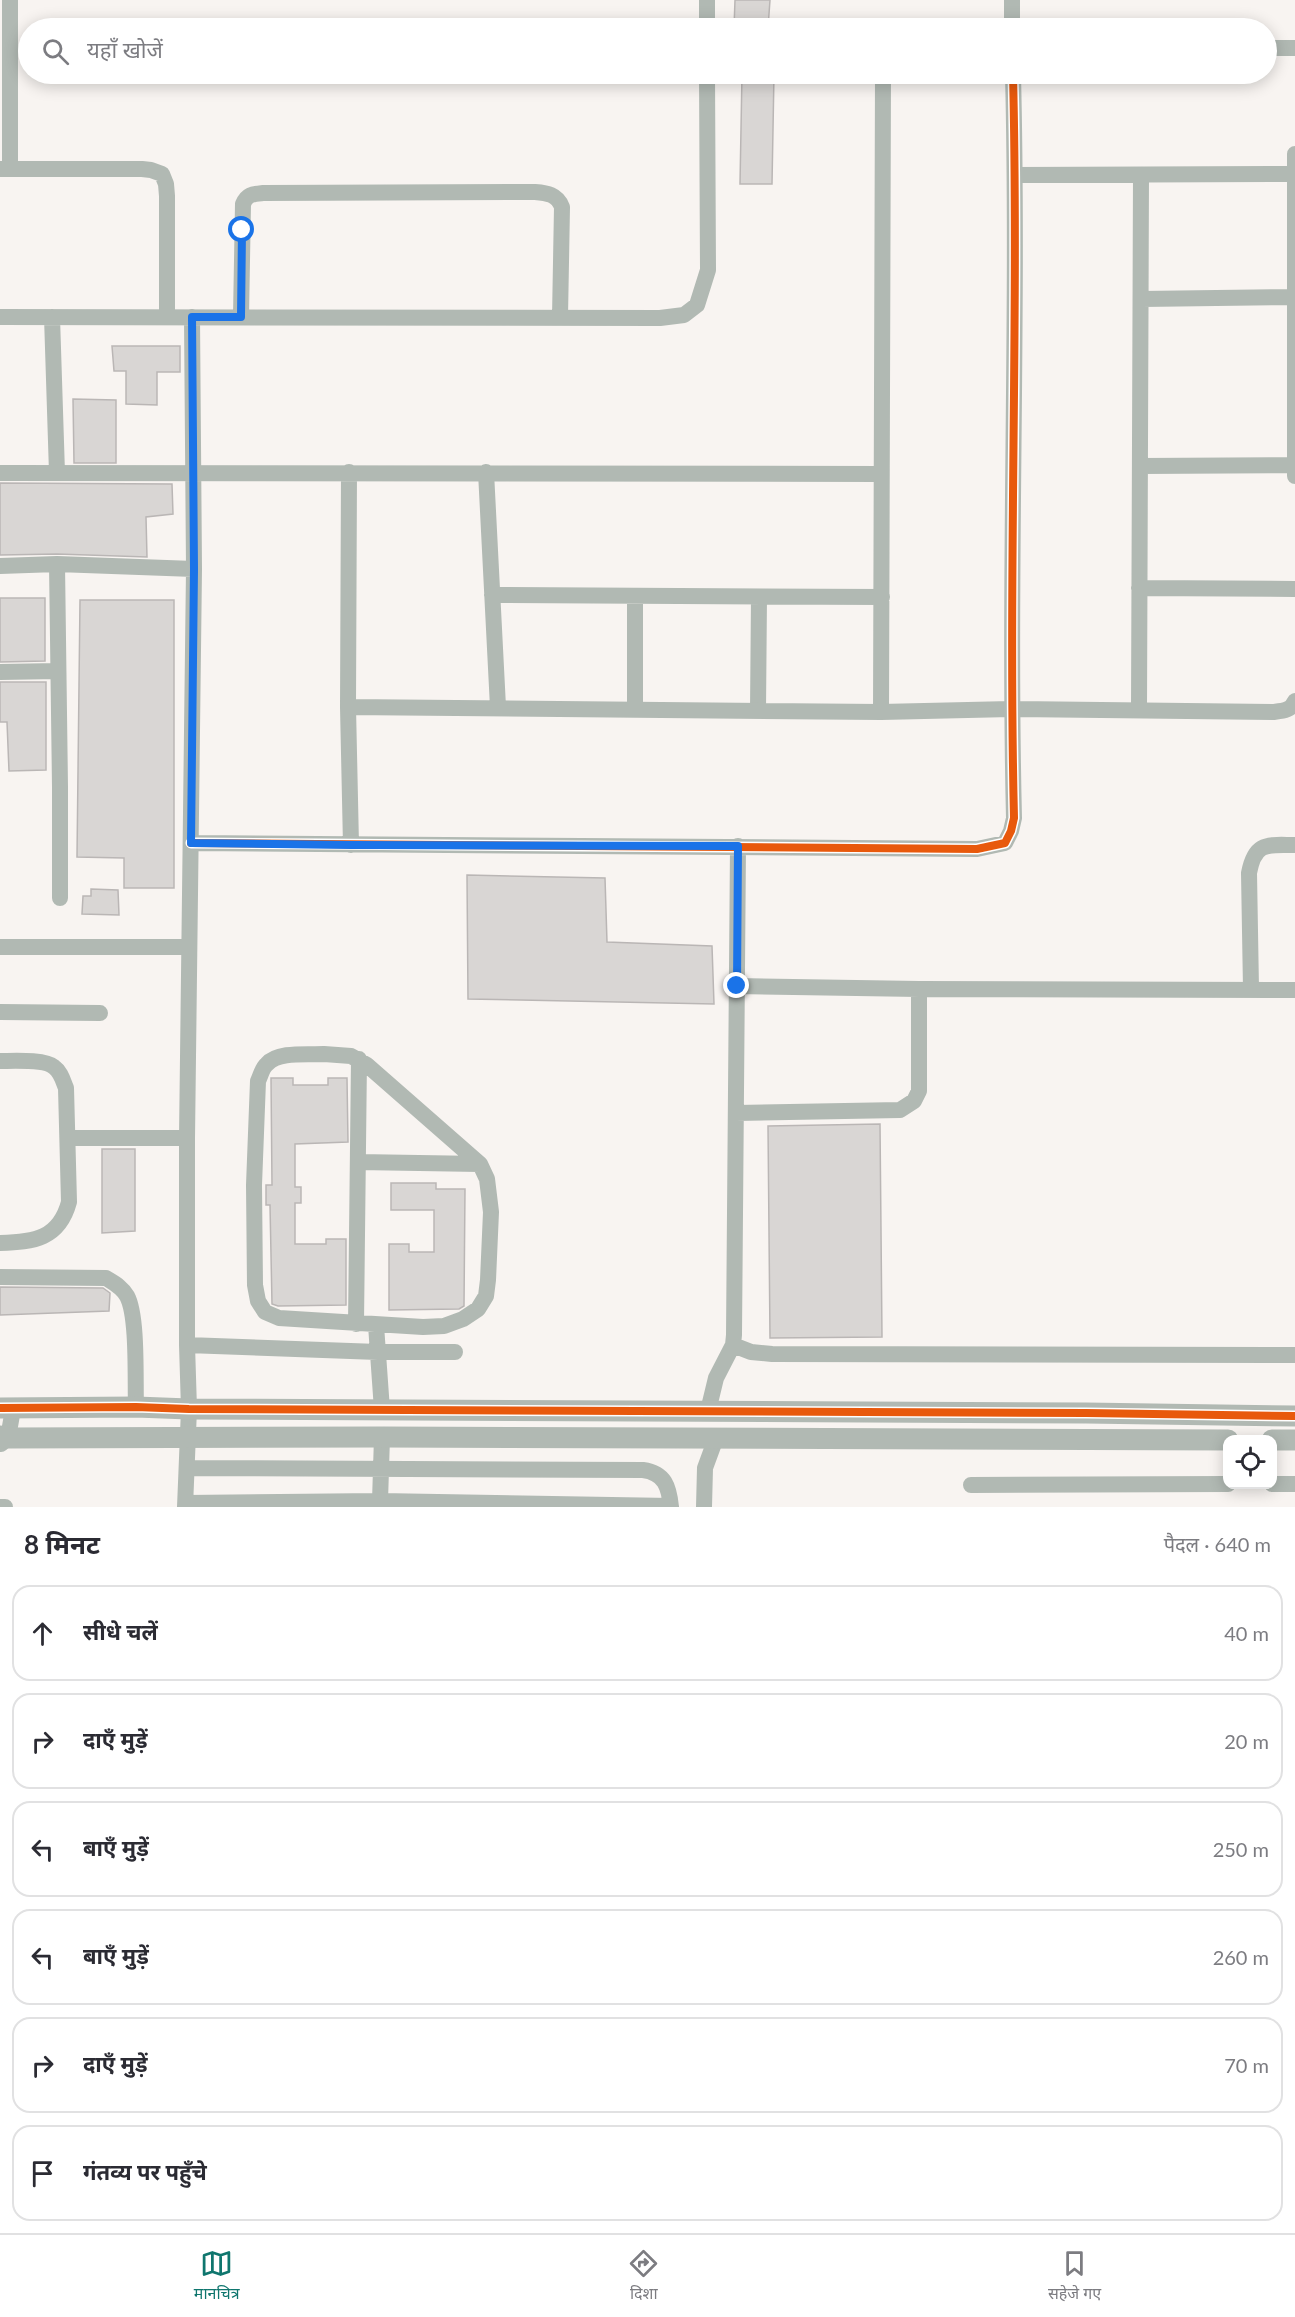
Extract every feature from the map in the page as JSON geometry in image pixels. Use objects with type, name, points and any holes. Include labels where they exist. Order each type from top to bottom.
[{"type":"street","points":[[10,0],[5,169],[142,169],[162,174],[166,184],[167,317]]},
{"type":"street","points":[[707,0],[707,18]]},
{"type":"street","points":[[1012,0],[1012,18]]},
{"type":"street","points":[[1277,48],[1295,48]]},
{"type":"street","points":[[0,317],[660,318],[684,315],[697,305],[708,270],[707,84]]},
{"type":"street","points":[[881,712],[883,84]]},
{"type":"street","points":[[191,843],[977,849],[1005,843],[1014,818],[1011,709],[1015,176],[1012,84]]},
{"type":"street","points":[[1295,154],[1295,476]]},
{"type":"street","points":[[1015,176],[1295,174]]},
{"type":"street","points":[[1139,710],[1141,176]]},
{"type":"street","points":[[241,317],[243,204],[250,195],[263,193],[535,192],[553,195],[562,207],[560,317]]},
{"type":"street","points":[[1142,299],[1294,297]]},
{"type":"street","points":[[52,317],[57,473]]},
{"type":"street","points":[[187,1468],[644,1470],[654,1471],[662,1478],[668,1489],[671,1506],[483,1505],[380,1501],[355,1504],[185,1505],[189,1409],[187,1345],[188,947],[194,569],[192,317]]},
{"type":"street","points":[[1141,466],[1295,465]]},
{"type":"street","points":[[349,472],[348,707],[351,845]]},
{"type":"street","points":[[486,472],[498,707]]},
{"type":"street","points":[[0,473],[881,474]]},
{"type":"street","points":[[0,566],[57,564],[194,569]]},
{"type":"street","points":[[57,564],[60,898]]},
{"type":"street","points":[[1139,588],[1295,590]]},
{"type":"street","points":[[492,595],[882,597]]},
{"type":"street","points":[[635,596],[635,710]]},
{"type":"street","points":[[758,710],[759,597]]},
{"type":"street","points":[[0,672],[58,671]]},
{"type":"street","points":[[348,707],[881,712],[1011,709],[1273,712],[1284,711],[1294,705]]},
{"type":"street","points":[[1251,989],[1251,861],[1261,847],[1295,845]]},
{"type":"street","points":[[708,1412],[716,1378],[732,1345],[734,1335],[738,846]]},
{"type":"street","points":[[0,947],[188,947]]},
{"type":"street","points":[[737,986],[1295,990]]},
{"type":"street","points":[[736,1113],[865,1113],[900,1110],[908,1107],[919,1091],[919,989]]},
{"type":"street","points":[[0,1012],[100,1013]]},
{"type":"street","points":[[343,1054],[359,1059],[480,1164],[487,1179],[490,1212],[488,1280],[486,1296],[478,1309],[463,1319],[444,1326],[423,1328],[279,1318],[265,1312],[258,1301],[255,1284],[254,1185],[258,1081],[265,1066],[272,1059],[343,1054]]},
{"type":"street","points":[[356,1324],[359,1059]]},
{"type":"street","points":[[0,1061],[45,1062],[53,1066],[61,1075],[66,1088],[69,1202],[66,1216],[58,1228],[48,1234],[27,1242],[0,1243],[0,1235]]},
{"type":"street","points":[[68,1138],[187,1138]]},
{"type":"street","points":[[358,1162],[480,1164]]},
{"type":"street","points":[[0,1277],[106,1278],[118,1285],[128,1297],[133,1321],[136,1407]]},
{"type":"street","points":[[376,1325],[382,1410]]},
{"type":"street","points":[[187,1345],[378,1352],[455,1352]]},
{"type":"street","points":[[732,1345],[752,1352],[789,1354],[1295,1355]]},
{"type":"street","points":[[1223,1440],[382,1437],[3,1439],[7,1408],[136,1407],[1295,1416]]},
{"type":"street","points":[[380,1501],[382,1437]]},
{"type":"street","points":[[704,1507],[705,1468],[716,1438]]},
{"type":"street","points":[[1277,1440],[1295,1440]]},
{"type":"street","points":[[971,1485],[1223,1484]]},
{"type":"street","points":[[1277,1484],[1295,1484]]},
{"type":"street","points":[[0,1507],[5,1507]]},
{"type":"building","points":[[735,0],[770,0],[769,18],[734,18]]},
{"type":"building","points":[[742,84],[774,84],[772,184],[740,184]]},
{"type":"building","points":[[112,346],[180,346],[180,372],[157,372],[157,405],[126,404],[126,371],[114,371]]},
{"type":"building","points":[[73,399],[116,400],[116,463],[74,463]]},
{"type":"building","points":[[0,483],[172,484],[173,514],[146,517],[147,557],[0,555]]},
{"type":"building","points":[[0,598],[45,598],[45,661],[0,662]]},
{"type":"building","points":[[80,600],[174,600],[174,888],[124,888],[124,858],[77,857]]},
{"type":"building","points":[[0,682],[46,682],[46,770],[9,771],[7,722],[0,722]]},
{"type":"building","points":[[467,875],[605,878],[607,942],[712,946],[714,1004],[468,999]]},
{"type":"building","points":[[91,889],[118,890],[119,915],[82,914],[83,896],[91,896]]},
{"type":"building","points":[[271,1078],[293,1078],[293,1085],[328,1085],[328,1078],[347,1078],[348,1142],[295,1144],[295,1187],[301,1187],[301,1203],[295,1203],[295,1244],[326,1244],[326,1239],[346,1239],[346,1305],[278,1306],[272,1304],[270,1205],[266,1205],[266,1185],[272,1185]]},
{"type":"building","points":[[880,1124],[882,1337],[770,1338],[768,1126]]},
{"type":"building","points":[[102,1149],[135,1149],[135,1231],[102,1233]]},
{"type":"building","points":[[391,1183],[436,1183],[436,1189],[465,1189],[464,1306],[459,1309],[389,1310],[389,1244],[409,1244],[409,1252],[434,1252],[434,1210],[391,1210]]},
{"type":"building","points":[[0,1287],[103,1288],[110,1293],[109,1311],[0,1315]]},
{"type":"cycle path","points":[[191,843],[977,849],[1005,843],[1014,818],[1012,725],[1015,260],[1013,84]]},
{"type":"cycle path","points":[[0,1408],[136,1407],[1295,1416]]},
{"type":"route","points":[[242,230],[241,317],[192,317],[194,569],[191,843],[738,846],[737,986]]}]
